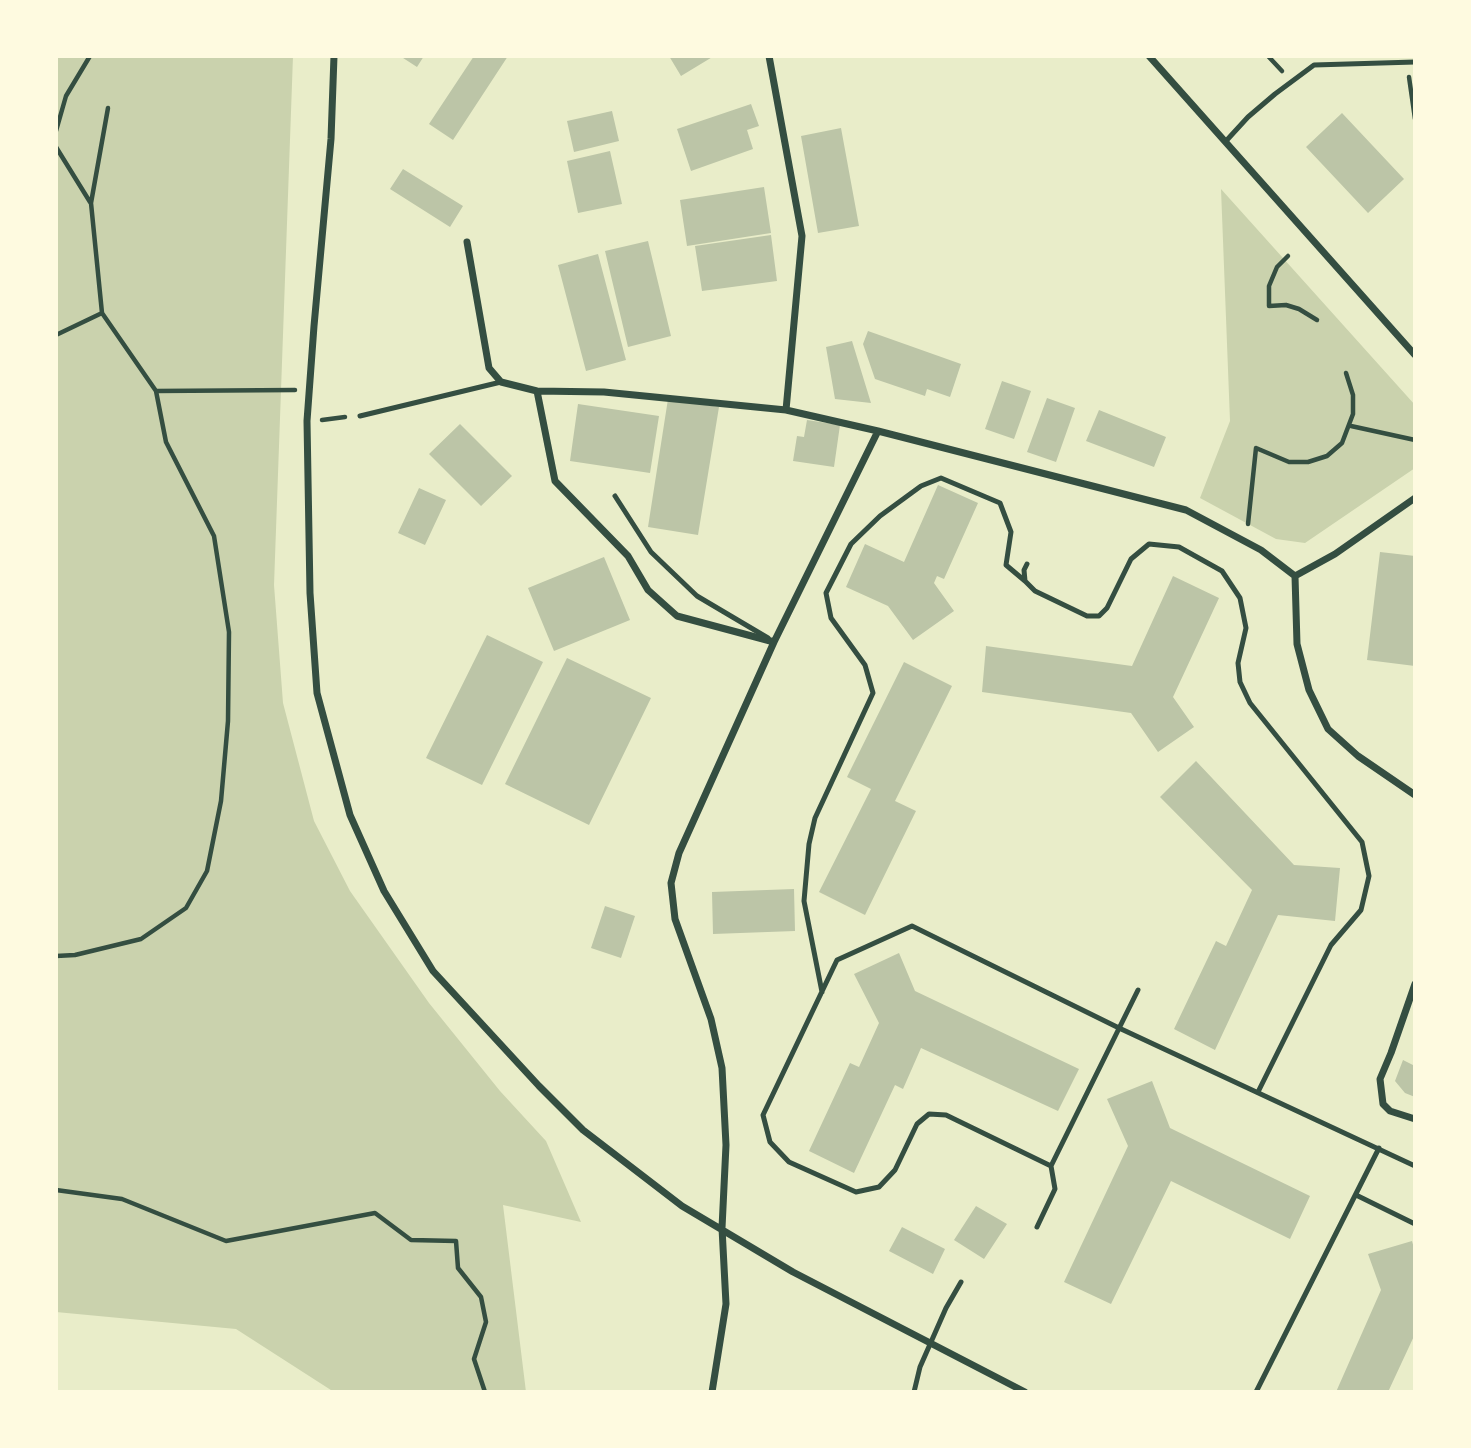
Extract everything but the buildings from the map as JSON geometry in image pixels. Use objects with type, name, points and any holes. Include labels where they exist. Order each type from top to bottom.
[{"type":"street","points":[[334,56],[331,139],[307,421],[310,593],[317,693],[350,815],[384,891],[433,971],[583,1130],[682,1206],[793,1272],[1026,1392]]},
{"type":"street","points":[[769,56],[802,236],[786,410]]},
{"type":"street","points":[[1149,56],[1415,355]]},
{"type":"street","points":[[467,242],[489,368],[501,382],[537,391],[604,392],[786,410],[878,431],[1186,510],[1261,550],[1295,576]]},
{"type":"street","points":[[537,391],[555,481],[628,556],[648,590],[677,616],[774,642]]},
{"type":"street","points":[[712,1392],[726,1304],[722,1228],[726,1145],[722,1068],[711,1019],[675,919],[671,883],[679,853],[774,642],[878,431]]},
{"type":"street","points":[[1295,576],[1335,554],[1415,498]]},
{"type":"street","points":[[1295,576],[1297,644],[1309,691],[1328,729],[1358,756],[1415,796]]},
{"type":"street","points":[[1415,984],[1380,1079],[1383,1104],[1390,1111],[1415,1119]]},
{"type":"lane","points":[[1226,141],[1266,101],[1314,65],[1411,60]]},
{"type":"lane","points":[[359,416],[501,382]]},
{"type":"lane","points":[[822,992],[804,901],[808,844],[816,818],[873,693],[865,665],[831,618],[825,593],[851,544],[880,516],[921,486],[941,478],[1000,503],[1011,532],[1006,565],[1035,591],[1087,616],[1099,616],[1107,608],[1131,559],[1149,544],[1179,547],[1222,571],[1240,598],[1246,628],[1238,663],[1240,682],[1250,703],[1362,842],[1368,876],[1361,910],[1331,945],[1258,1092]]},
{"type":"lane","points":[[615,496],[651,552],[697,596],[774,642]]},
{"type":"lane","points":[[1025,581],[1024,570],[1027,564]]},
{"type":"lane","points":[[1051,1166],[946,1115],[929,1114],[916,1124],[895,1170],[879,1187],[856,1192],[789,1162],[770,1142],[763,1115],[837,960],[912,926],[1119,1028],[1415,1166]]},
{"type":"lane","points":[[1037,1227],[1055,1189],[1051,1166],[1138,990]]},
{"type":"lane","points":[[1256,1392],[1379,1148]]},
{"type":"lane","points":[[1356,1195],[1415,1224]]},
{"type":"lane","points":[[914,1392],[920,1367],[946,1308],[961,1282]]},
{"type":"path","points":[[56,131],[66,96],[90,56]]},
{"type":"path","points":[[1411,60],[1415,119]]},
{"type":"path","points":[[56,956],[75,955],[141,939],[186,908],[208,871],[221,801],[228,721],[229,632],[214,536],[166,442],[156,391],[102,313],[91,203],[108,108]]},
{"type":"path","points":[[56,147],[91,203]]},
{"type":"path","points":[[1288,256],[1277,267],[1269,286],[1269,306],[1286,305],[1317,320]]},
{"type":"path","points":[[56,335],[102,313]]},
{"type":"path","points":[[1248,531],[1256,448],[1289,462],[1327,456],[1342,443],[1351,426],[1353,395],[1346,373]]},
{"type":"path","points":[[156,391],[309,390]]},
{"type":"path","points":[[307,421],[359,416]]},
{"type":"path","points":[[1351,426],[1415,440]]},
{"type":"path","points":[[56,1190],[122,1199],[226,1241],[375,1213],[411,1240],[456,1241],[458,1268],[481,1297],[484,1309],[486,1322],[474,1359],[485,1392]]},
{"type":"green space","points":[[56,56],[293,56],[274,585],[283,703],[314,821],[350,891],[429,1003],[500,1091],[546,1141],[581,1222],[503,1205],[526,1392],[334,1392],[236,1329],[56,1312]]},
{"type":"green space","points":[[1221,189],[1415,405],[1415,468],[1305,543],[1276,539],[1200,498],[1230,421]]}]
